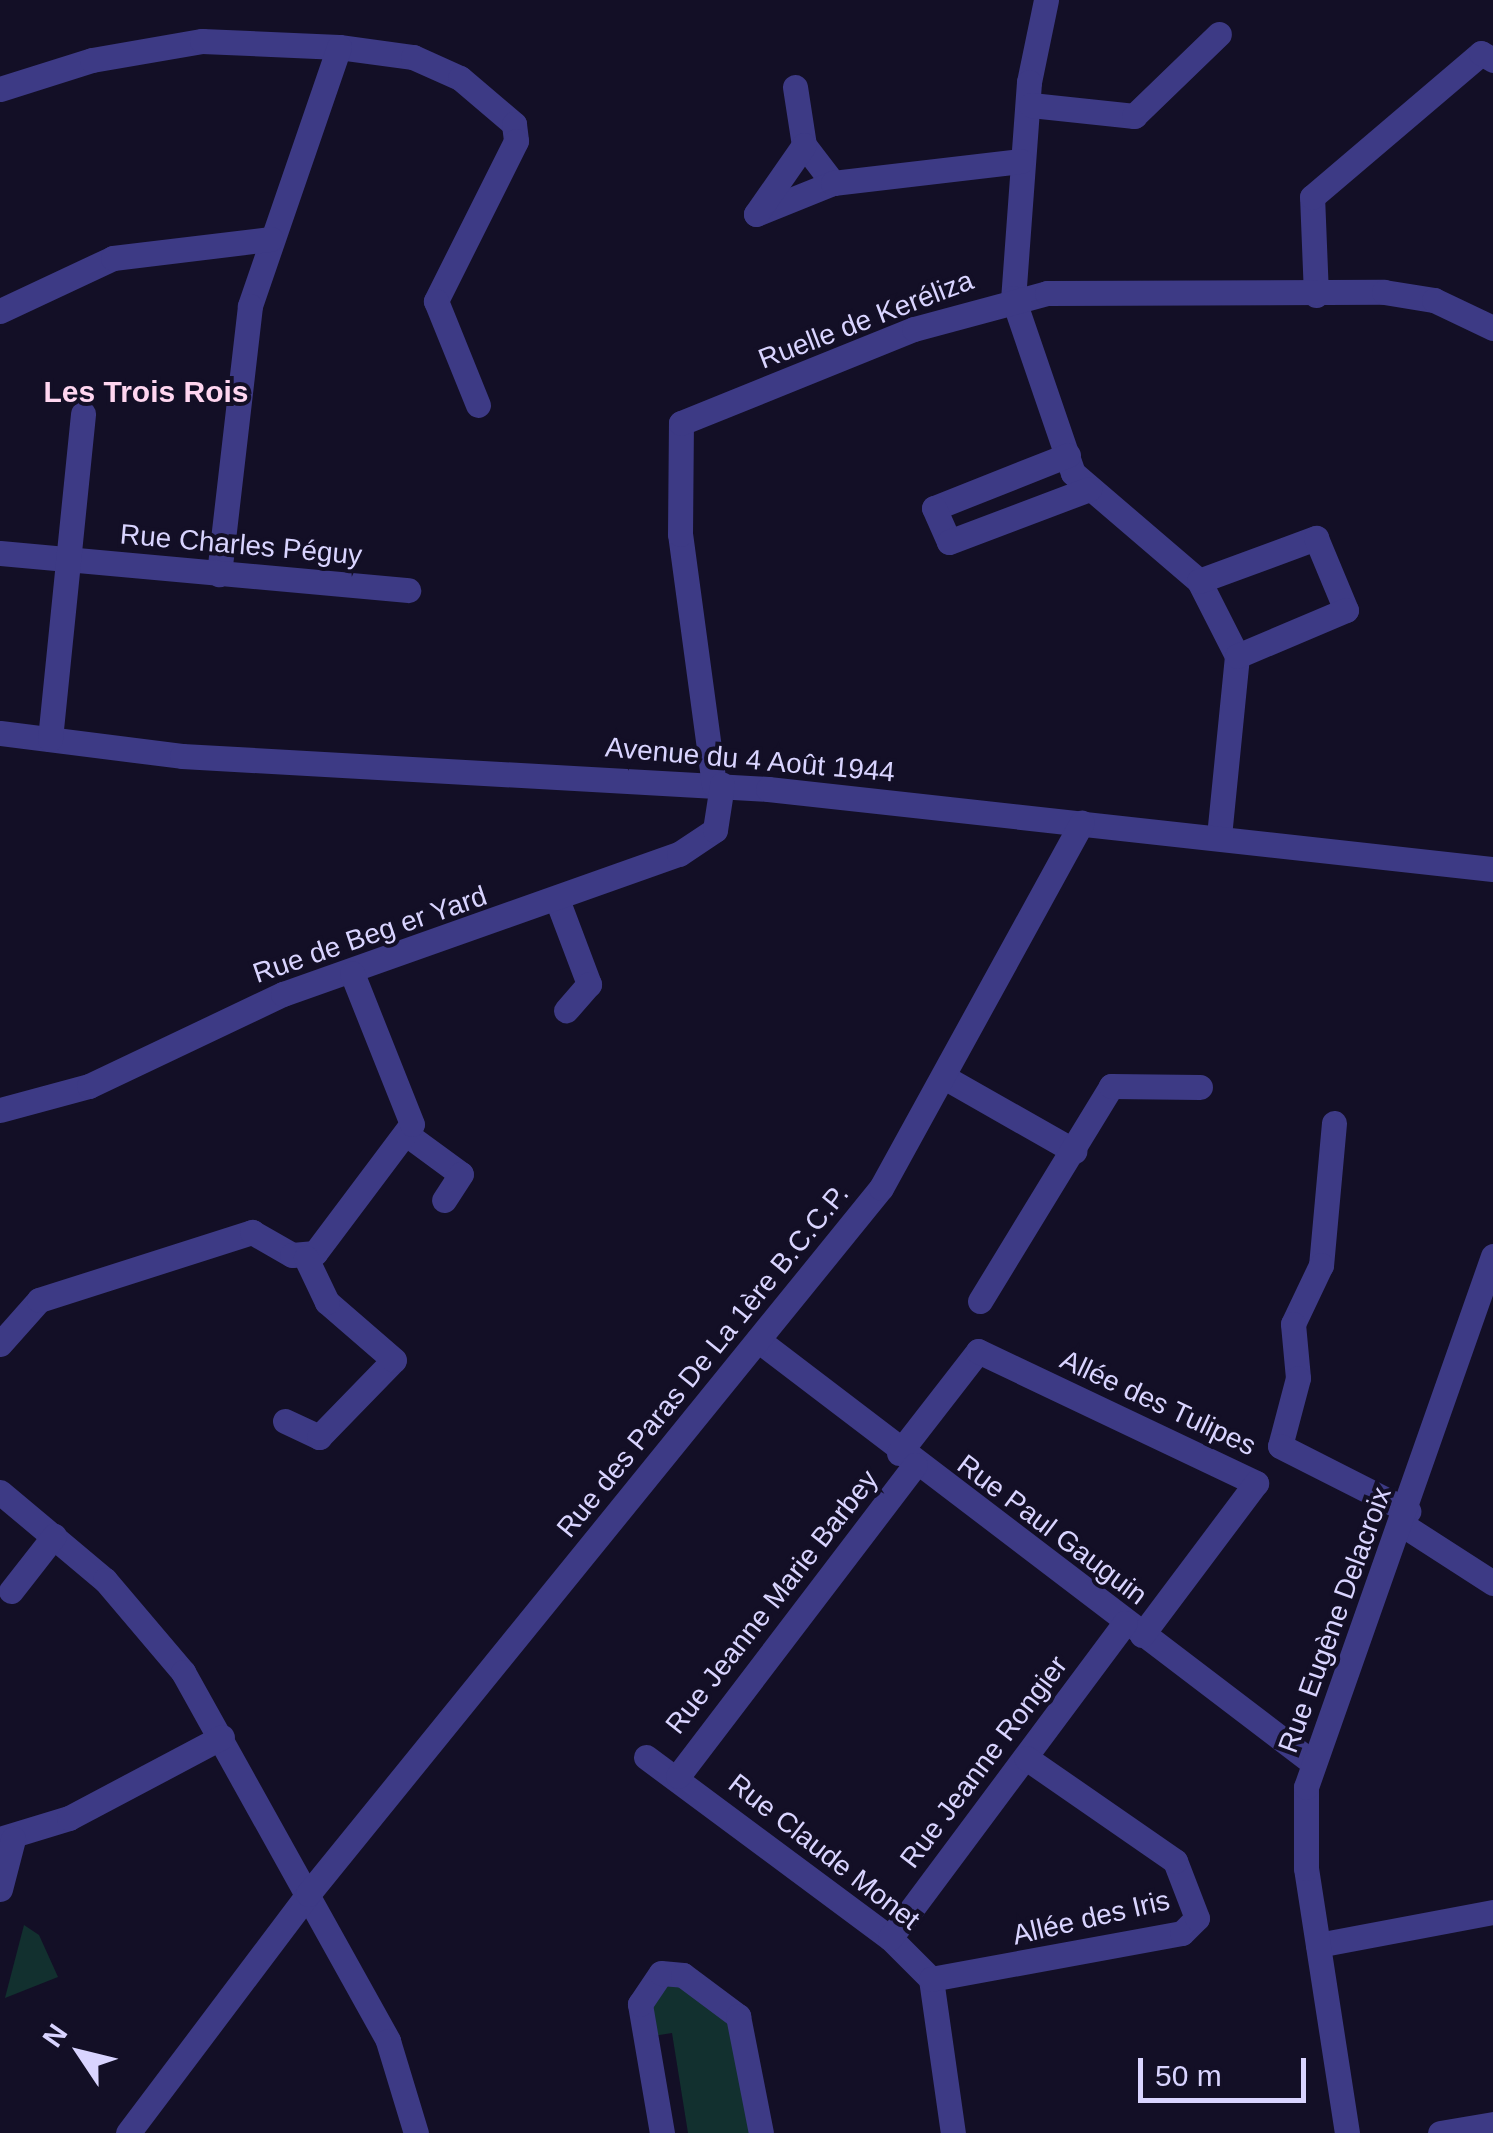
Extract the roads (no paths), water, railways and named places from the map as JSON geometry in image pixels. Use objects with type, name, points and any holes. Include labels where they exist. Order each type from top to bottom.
[{"type":"street","points":[[1046,0],[1021,160],[1013,298],[1068,455],[1089,488],[1198,581],[1237,656],[1219,835]]},
{"type":"street","points":[[1031,105],[1134,116],[1219,34]]},
{"type":"street","points":[[0,89],[92,60],[202,42],[339,47],[413,57],[460,78],[514,124],[516,141],[436,301],[478,404]]},
{"type":"street","points":[[220,574],[250,306],[339,47]]},
{"type":"street","points":[[1316,295],[1312,196],[1481,52],[1493,60]]},
{"type":"street","points":[[796,87],[804,145],[834,183]]},
{"type":"street","points":[[804,145],[756,214],[834,183],[1021,160]]},
{"type":"street","points":[[0,312],[113,258],[270,239]]},
{"type":"street","name":"Ruelle de Keréliza","points":[[718,785],[681,552],[681,423],[1013,298],[1316,295],[1434,300],[1493,328]]},
{"type":"street","points":[[50,739],[83,414]]},
{"type":"street","points":[[1068,455],[934,508],[948,542],[1089,488]]},
{"type":"street","points":[[1198,581],[1316,538],[1346,610],[1237,656]]},
{"type":"street","name":"Rue Charles Péguy","points":[[0,553],[408,590]]},
{"type":"street","name":"Avenue du 4 Août 1944","points":[[0,733],[182,756],[718,785],[1219,835],[1493,869]]},
{"type":"street","name":"Rue de Beg er Yard","points":[[0,1110],[89,1086],[283,994],[558,902],[702,843],[722,818],[718,785]]},
{"type":"street","name":"Rue des Paras De La 1ère B.C.C.P.","points":[[128,2133],[308,1894],[880,1188],[1082,823]]},
{"type":"street","points":[[558,902],[589,984],[566,1010]]},
{"type":"street","points":[[352,973],[400,1084],[409,1136],[462,1174],[444,1200]]},
{"type":"street","points":[[944,1077],[1074,1150]]},
{"type":"street","points":[[980,1301],[1111,1086],[1200,1087]]},
{"type":"street","points":[[1334,1123],[1321,1265],[1292,1324],[1298,1378],[1280,1446],[1405,1518],[1490,1579]]},
{"type":"street","points":[[306,1258],[409,1136]]},
{"type":"street","points":[[0,1344],[39,1300],[252,1232],[306,1258],[327,1302],[394,1360],[319,1437],[285,1421]]},
{"type":"street","name":"Rue Eugène Delacroix","points":[[1347,2133],[1306,1868],[1313,1763],[1405,1518],[1493,1256]]},
{"type":"street","name":"Rue Paul Gauguin","points":[[758,1340],[907,1459],[1313,1763]]},
{"type":"street","name":"Allée des Tulipes","points":[[907,1459],[978,1352],[1256,1483],[1133,1629]]},
{"type":"street","name":"Rue Jeanne Marie Barbey","points":[[678,1776],[907,1459]]},
{"type":"street","points":[[0,1492],[143,1618],[222,1737],[388,2041],[416,2133]]},
{"type":"street","points":[[12,1591],[54,1536]]},
{"type":"street","name":"Rue Jeanne Rongier","points":[[890,1938],[1026,1758],[1133,1629]]},
{"type":"street","points":[[0,1889],[7,1839],[222,1737]]},
{"type":"street","name":"Rue Claude Monet","points":[[646,1756],[678,1776],[890,1938],[932,1979]]},
{"type":"street","name":"Allée des Iris","points":[[932,1979],[1182,1933],[1197,1918],[1175,1861],[1026,1758]]},
{"type":"street","points":[[1318,1946],[1493,1912]]},
{"type":"street","points":[[662,2133],[640,2004],[661,1973],[682,1975],[738,2016],[761,2133]]},
{"type":"street","points":[[932,1979],[954,2133]]},
{"type":"street","points":[[1440,2133],[1493,2124]]},
{"type":"district","name":"Les Trois Rois","points":[[146,392]]}]
